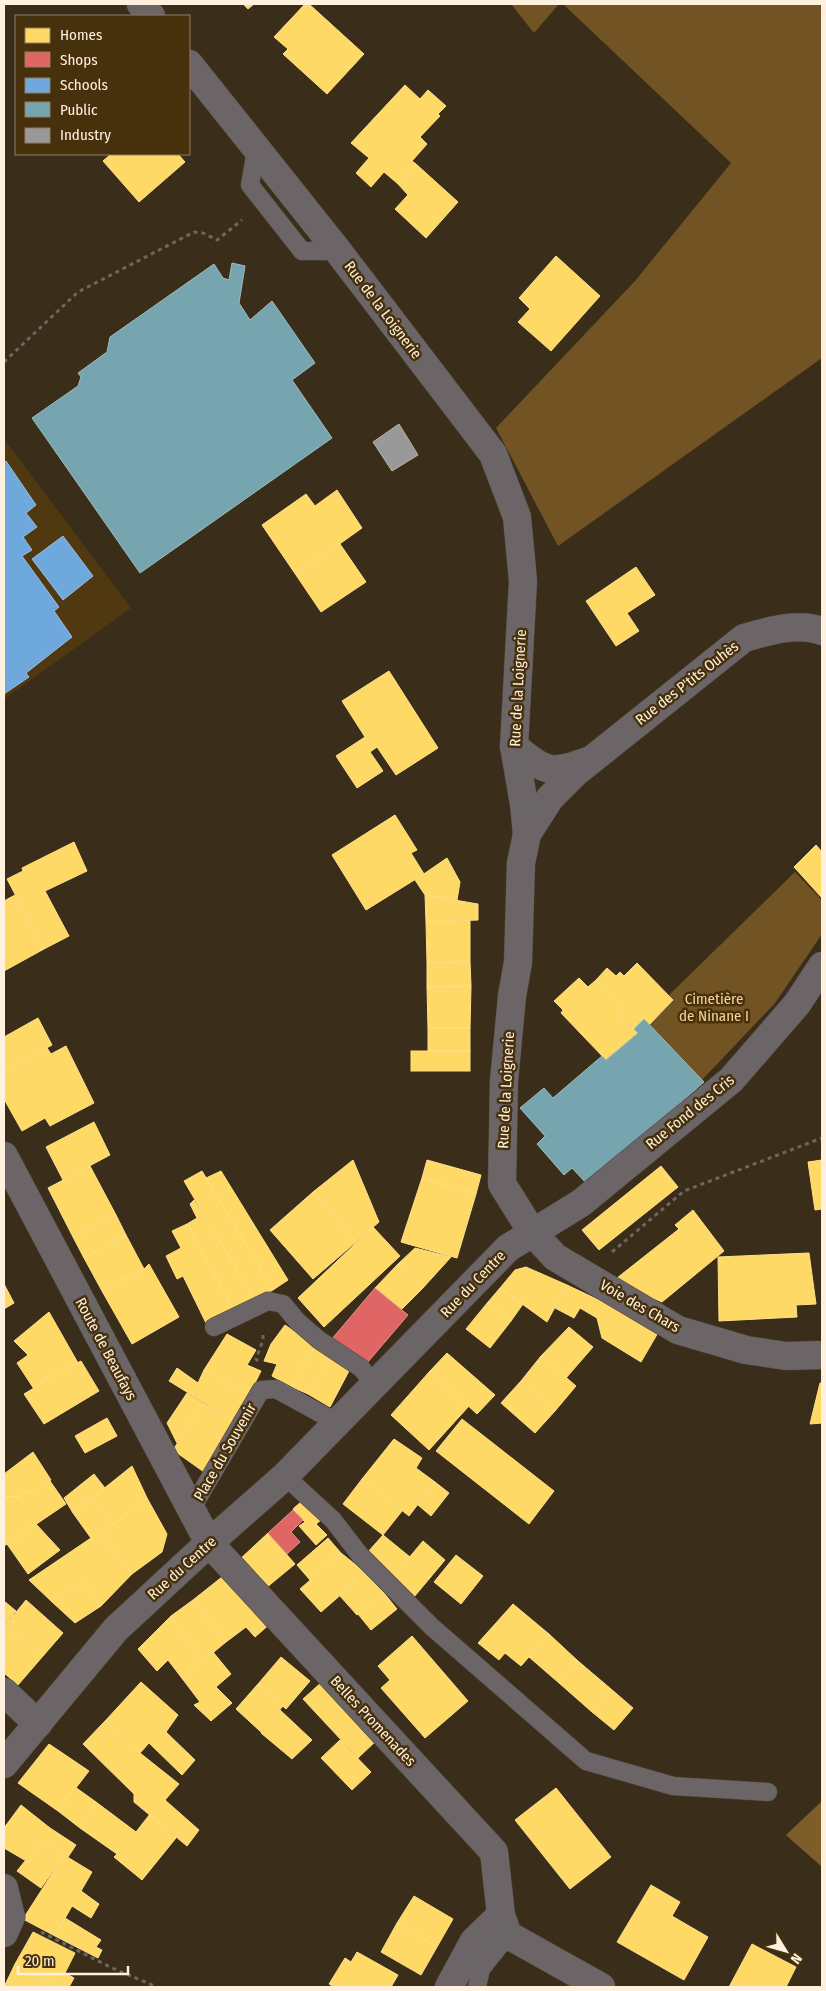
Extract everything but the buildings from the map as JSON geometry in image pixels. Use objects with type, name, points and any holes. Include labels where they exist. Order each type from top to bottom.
[{"type":"street","points":[[141,4],[150,15]]},
{"type":"street","name":"Rue de la Loignerie","points":[[190,65],[338,250],[492,454],[517,517],[523,581],[514,746],[527,834],[521,863],[518,962],[512,996],[504,1081],[502,1184],[532,1232]]},
{"type":"street","name":"Rue des P'tits Ouhès","points":[[527,834],[550,798],[591,760],[744,638],[776,629],[812,627],[822,631]]},
{"type":"street","name":"Rue des P'tits Ouhès","points":[[514,746],[527,758],[543,767],[557,771],[591,760]]},
{"type":"street","name":"Rue Fond des Cris","points":[[532,1232],[581,1203],[731,1080],[797,1004],[822,966]]},
{"type":"street","name":"Route de Beaufays","points":[[4,1156],[209,1543]]},
{"type":"street","name":"Voie des Chars","points":[[532,1232],[555,1257],[678,1330],[746,1350],[786,1356],[822,1356]]},
{"type":"street","name":"Rue du Centre","points":[[4,1764],[116,1629],[285,1476],[508,1248],[532,1232]]},
{"type":"street","name":"Belles Promenades","points":[[209,1543],[494,1852],[505,1925]]},
{"type":"street","points":[[4,1692],[38,1724]]},
{"type":"street","points":[[4,1888],[8,1925]]},
{"type":"street","points":[[449,1987],[474,1941],[505,1925],[601,1987]]},
{"type":"lane","name":"Rue de la Loignerie","points":[[256,150],[250,184],[302,251],[338,250]]},
{"type":"lane","points":[[214,1327],[268,1301],[282,1304],[297,1321],[319,1340],[362,1368],[375,1385]]},
{"type":"lane","name":"Place du Souvenir","points":[[191,1510],[261,1390],[276,1389],[338,1423]]},
{"type":"lane","points":[[285,1476],[333,1520],[360,1554],[432,1627],[586,1762],[673,1786],[768,1792]]},
{"type":"lane","points":[[477,1987],[481,1969],[505,1925]]},
{"type":"path","points":[[4,362],[78,292],[194,232],[203,233],[217,240],[264,202]]},
{"type":"path","points":[[585,1274],[684,1191],[822,1138]]},
{"type":"path","points":[[260,1305],[263,1340],[256,1359],[264,1367],[270,1389]]},
{"type":"path","points":[[8,1925],[157,1987]]},
{"type":"shaded area","points":[[4,439],[131,608],[4,699]]},
{"type":"shaded area","points":[[822,1801],[822,1867],[786,1835]]},
{"type":"green space","points":[[511,4],[559,4],[534,33]]},
{"type":"green space","points":[[563,4],[822,4],[822,358],[558,546],[496,428],[635,281],[731,163]]},
{"type":"green space","name":"Cimetière de Ninane I","points":[[795,872],[822,900],[822,934],[775,1003],[702,1080],[649,1025],[673,1000],[669,995]]}]
